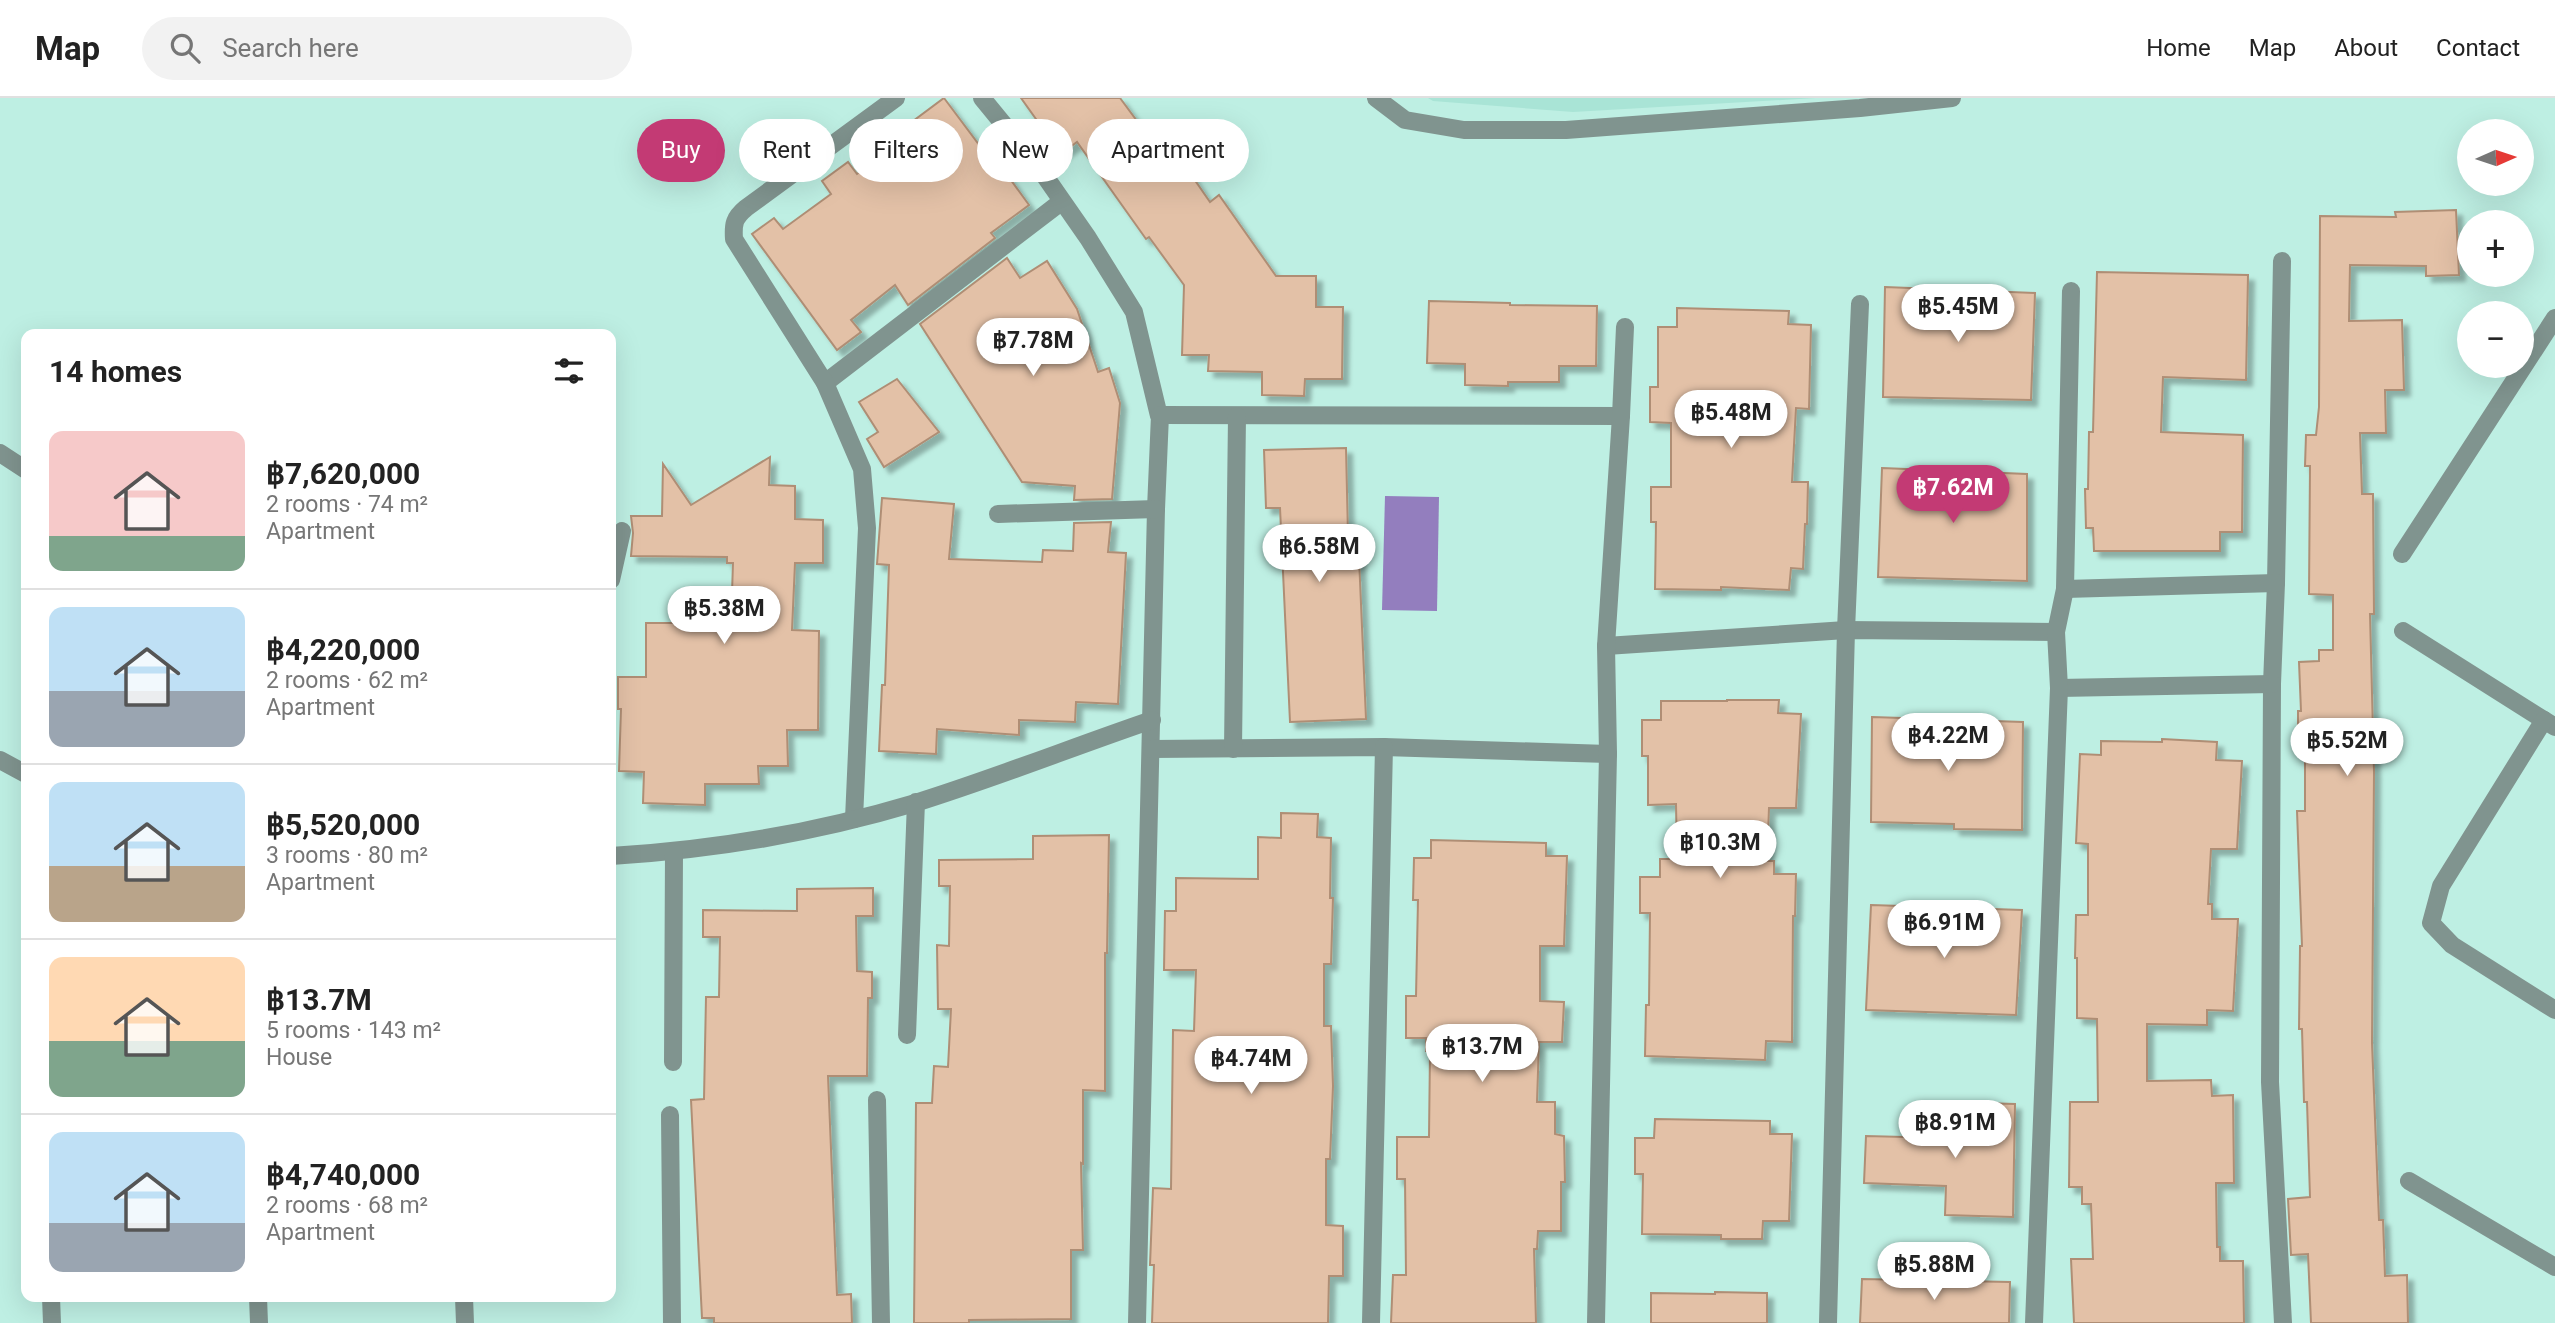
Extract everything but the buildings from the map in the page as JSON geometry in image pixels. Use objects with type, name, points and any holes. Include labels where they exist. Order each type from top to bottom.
[{"type":"street","points":[[854,819],[867,528],[862,469],[825,383],[734,239],[733,223],[738,214],[896,98]]},
{"type":"street","points":[[982,98],[1040,169],[1088,238],[1134,312],[1160,415],[1137,1323]]},
{"type":"street","points":[[1376,98],[1405,120],[1464,130],[1566,130],[1952,98]]},
{"type":"street","points":[[825,383],[1061,202]]},
{"type":"street","points":[[2282,261],[2272,684],[2270,1082],[2283,1323]]},
{"type":"street","points":[[2034,1323],[2059,688],[2056,632],[2065,589],[2071,291]]},
{"type":"street","points":[[1828,1323],[1846,630],[1860,304]]},
{"type":"street","points":[[2402,554],[2555,318]]},
{"type":"street","points":[[1596,1323],[1608,754],[1606,646],[1625,327]]},
{"type":"street","points":[[1160,415],[1621,416]]},
{"type":"street","points":[[1233,749],[1237,416]]},
{"type":"street","points":[[0,453],[21,467]]},
{"type":"street","points":[[998,514],[1156,509]]},
{"type":"street","points":[[616,558],[622,531]]},
{"type":"street","points":[[2065,589],[2276,583]]},
{"type":"street","points":[[1606,646],[1846,630],[2056,632]]},
{"type":"street","points":[[2403,631],[2550,724],[2441,886],[2431,923],[2452,945],[2555,1010]]},
{"type":"street","points":[[2059,688],[2272,684]]},
{"type":"street","points":[[616,856],[674,852],[854,819],[916,802],[1152,720]]},
{"type":"street","points":[[1371,1323],[1384,747]]},
{"type":"street","points":[[1151,749],[1384,747],[1608,754]]},
{"type":"street","points":[[0,760],[21,771]]},
{"type":"street","points":[[907,1034],[916,802]]},
{"type":"street","points":[[674,852],[674,1062]]},
{"type":"street","points":[[877,1100],[881,1323]]},
{"type":"street","points":[[670,1115],[673,1323]]},
{"type":"street","points":[[2409,1181],[2555,1267]]},
{"type":"street","points":[[51,1302],[52,1323]]},
{"type":"street","points":[[258,1302],[259,1323]]},
{"type":"street","points":[[464,1302],[465,1323]]},
{"type":"shaded area","points":[[1428,98],[1816,98],[1573,112],[1433,101]]},
{"type":"shaded area","points":[[1385,496],[1439,497],[1437,611],[1382,610]]}]
